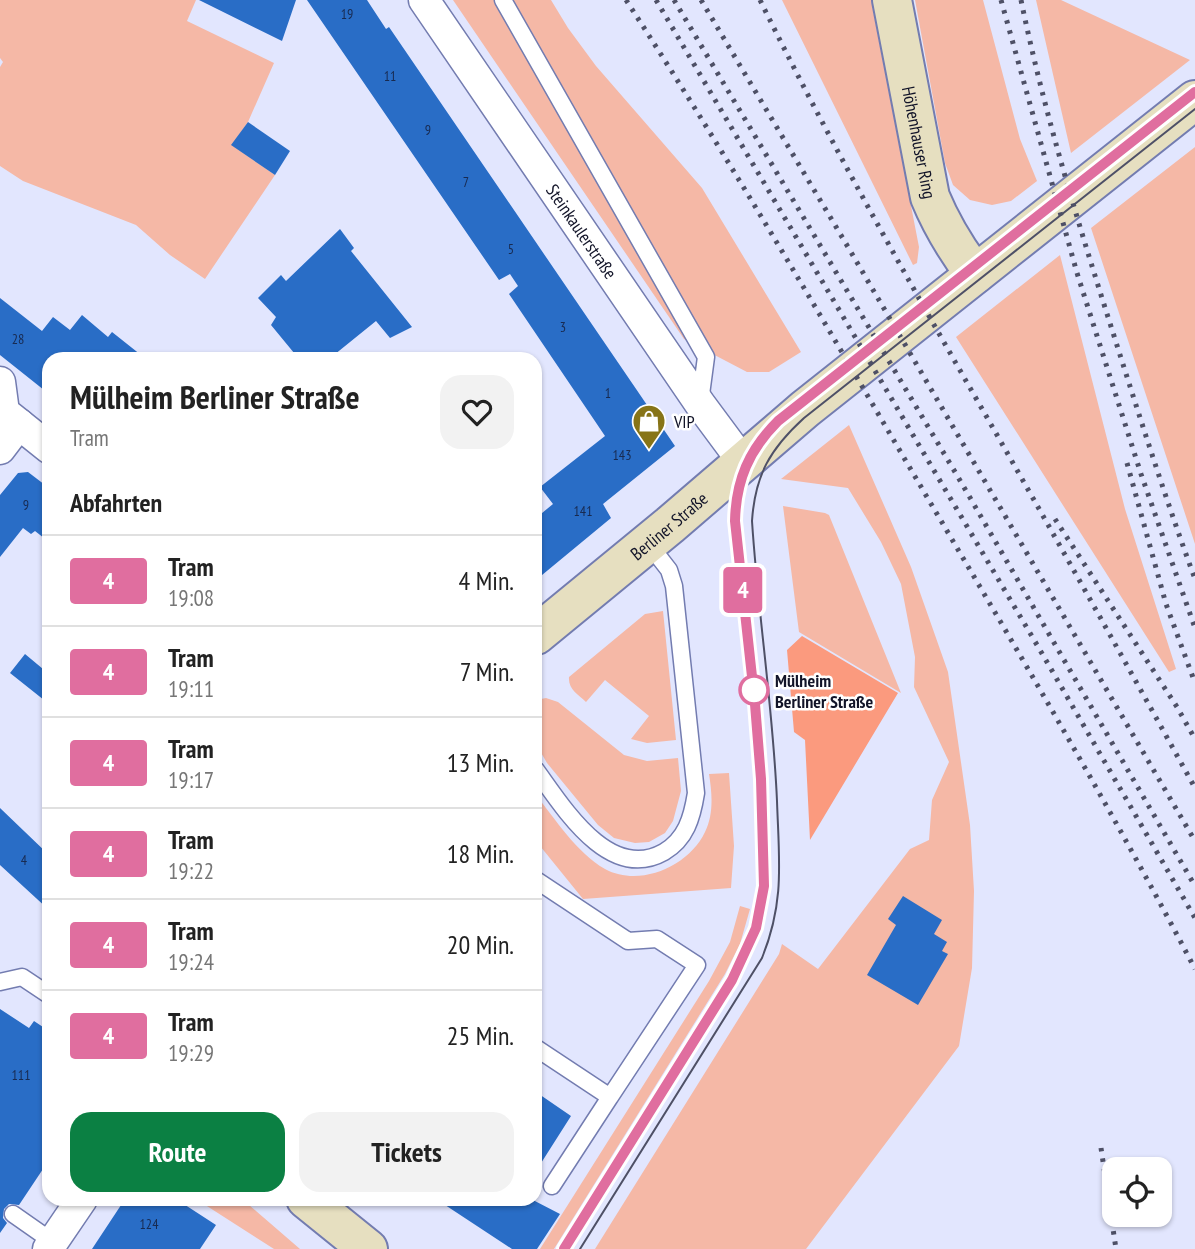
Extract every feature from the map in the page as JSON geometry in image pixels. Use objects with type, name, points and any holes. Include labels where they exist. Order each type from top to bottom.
[{"type":"main road","name":"Höhenhauser Ring","points":[[892,0],[930,197],[956,250],[975,274]]},
{"type":"main road","name":"Berliner Straße","points":[[542,630],[805,409],[1195,100]]},
{"type":"main road","points":[[315,1206],[368,1249]]},
{"type":"street","name":"Steinkaulerstraße","points":[[424,0],[700,404],[743,461]]},
{"type":"street","points":[[0,382],[4,412],[42,442]]},
{"type":"street","points":[[0,449],[19,424]]},
{"type":"street","points":[[51,1245],[77,1206]]},
{"type":"lane","points":[[503,0],[706,357],[700,404]]},
{"type":"lane","points":[[542,778],[591,840],[611,854],[634,859],[655,857],[675,845],[686,831],[693,813],[696,793],[674,586],[669,570],[648,543]]},
{"type":"lane","points":[[542,884],[628,941],[657,939],[697,965],[552,1186]]},
{"type":"lane","points":[[0,982],[22,977],[42,990]]},
{"type":"lane","points":[[542,1052],[610,1097]]},
{"type":"lane","points":[[13,1214],[51,1245]]},
{"type":"shaded area","points":[[0,0],[196,0],[187,21],[274,63],[248,122],[232,145],[275,175],[205,279],[170,255],[136,225],[23,181],[0,166],[0,67],[3,62],[0,58]]},
{"type":"shaded area","points":[[453,0],[551,0],[596,66],[702,188],[801,352],[769,372],[747,372],[684,339]]},
{"type":"shaded area","points":[[782,0],[871,0],[919,247],[917,263],[913,265]]},
{"type":"shaded area","points":[[915,0],[983,0],[1020,139],[1037,181],[1011,201],[992,205],[970,200],[953,185],[945,163]]},
{"type":"shaded area","points":[[1036,0],[1061,0],[1190,60],[1071,153]]},
{"type":"shaded area","points":[[1195,147],[1195,544],[1091,228]]},
{"type":"shaded area","points":[[1060,255],[1125,509],[1176,669],[1169,672],[956,337]]},
{"type":"shaded area","points":[[849,425],[911,567],[948,672],[970,825],[974,891],[972,968],[959,1046],[806,1249],[595,1249],[779,954],[782,944],[818,969],[910,849],[929,840],[932,800],[949,762],[914,687],[915,657],[901,584],[881,542],[848,488],[781,479]]},
{"type":"shaded area","points":[[783,506],[829,515],[901,693],[799,632]]},
{"type":"shaded area","points":[[663,611],[676,740],[647,743],[631,739],[649,716],[605,680],[586,702],[572,688],[569,677],[645,614]]},
{"type":"shaded area","points":[[802,636],[898,693],[810,840],[805,740],[794,732],[787,650]]},
{"type":"shaded area","points":[[542,699],[558,702],[624,755],[647,761],[678,758],[681,791],[673,821],[665,833],[649,842],[635,843],[614,838],[598,825],[542,754]]},
{"type":"shaded area","points":[[729,773],[734,846],[731,888],[583,899],[542,848],[542,803],[576,845],[605,869],[633,876],[648,875],[676,864],[698,844],[708,825],[711,811],[709,774]]},
{"type":"shaded area","points":[[740,906],[750,909],[740,944],[725,974],[554,1249],[540,1249],[709,981],[730,942]]},
{"type":"shaded area","points":[[207,1206],[250,1206],[300,1249],[274,1249]]},
{"type":"building","points":[[199,0],[296,0],[282,41]]},
{"type":"building","points":[[307,0],[367,0],[386,29],[389,27],[675,446],[603,504],[611,518],[542,575],[542,513],[553,504],[542,490],[542,485],[605,436],[509,294],[518,286],[510,274],[499,280]]},
{"type":"building","points":[[248,122],[290,151],[275,175],[231,145]]},
{"type":"building","points":[[340,229],[354,248],[351,251],[412,327],[390,338],[376,321],[338,352],[293,352],[271,325],[276,317],[258,298],[281,275],[286,281]]},
{"type":"building","points":[[0,298],[42,331],[53,317],[70,330],[82,315],[108,337],[112,332],[137,352],[42,352],[42,388],[0,355]]},
{"type":"building","points":[[28,472],[42,483],[42,536],[35,531],[31,534],[23,528],[0,557],[0,495],[18,473]]},
{"type":"building","points":[[25,654],[42,668],[42,698],[10,673]]},
{"type":"building","points":[[0,808],[42,848],[42,904],[0,865]]},
{"type":"building","points":[[903,896],[942,920],[934,934],[947,942],[942,951],[948,954],[918,1005],[867,975],[896,925],[888,919]]},
{"type":"building","points":[[0,1009],[29,1028],[34,1021],[42,1026],[42,1170],[19,1205],[9,1204],[4,1209],[3,1218],[7,1223],[0,1233]]},
{"type":"building","points":[[542,1096],[571,1116],[542,1162]]},
{"type":"building","points":[[542,1205],[560,1214],[537,1249],[512,1249],[447,1206]]},
{"type":"building","points":[[120,1206],[187,1206],[216,1225],[200,1249],[92,1249]]},
{"type":"tram line","points":[[564,1249],[732,980],[750,944],[759,916],[764,875],[760,767],[751,659],[735,528],[736,498],[749,457],[778,421],[1195,92]]},
{"type":"tram line","name":"4","points":[[564,1249],[732,980],[748,950],[762,904],[764,861],[761,779],[750,642],[735,521],[738,484],[745,465],[762,437],[778,421],[1195,92]]},
{"type":"tram line","points":[[580,1249],[762,958],[774,918],[779,881],[775,766],[752,521],[757,490],[766,464],[782,441],[804,418],[1195,109]]},
{"type":"railway","points":[[626,0],[780,247],[996,614],[1098,790],[1195,969]]},
{"type":"railway","points":[[656,0],[1195,918]]},
{"type":"railway","points":[[674,0],[958,477],[1195,886]]},
{"type":"railway","points":[[701,0],[1195,841]]},
{"type":"railway","points":[[760,0],[869,209],[1195,788]]},
{"type":"railway","points":[[1001,0],[1077,273],[1141,474],[1195,628]]},
{"type":"railway","points":[[1021,0],[1049,120],[1084,239],[1150,448],[1195,579]]},
{"type":"railway","points":[[1127,463],[1166,604],[1195,683]]},
{"type":"railway","points":[[1055,519],[1195,739]]},
{"type":"railway","points":[[1101,1148],[1116,1249]]},
{"type":"place","name":"VIP","points":[[649,451]]},
{"type":"place","name":"Mülheim Berliner Straße","points":[[754,690]]}]
